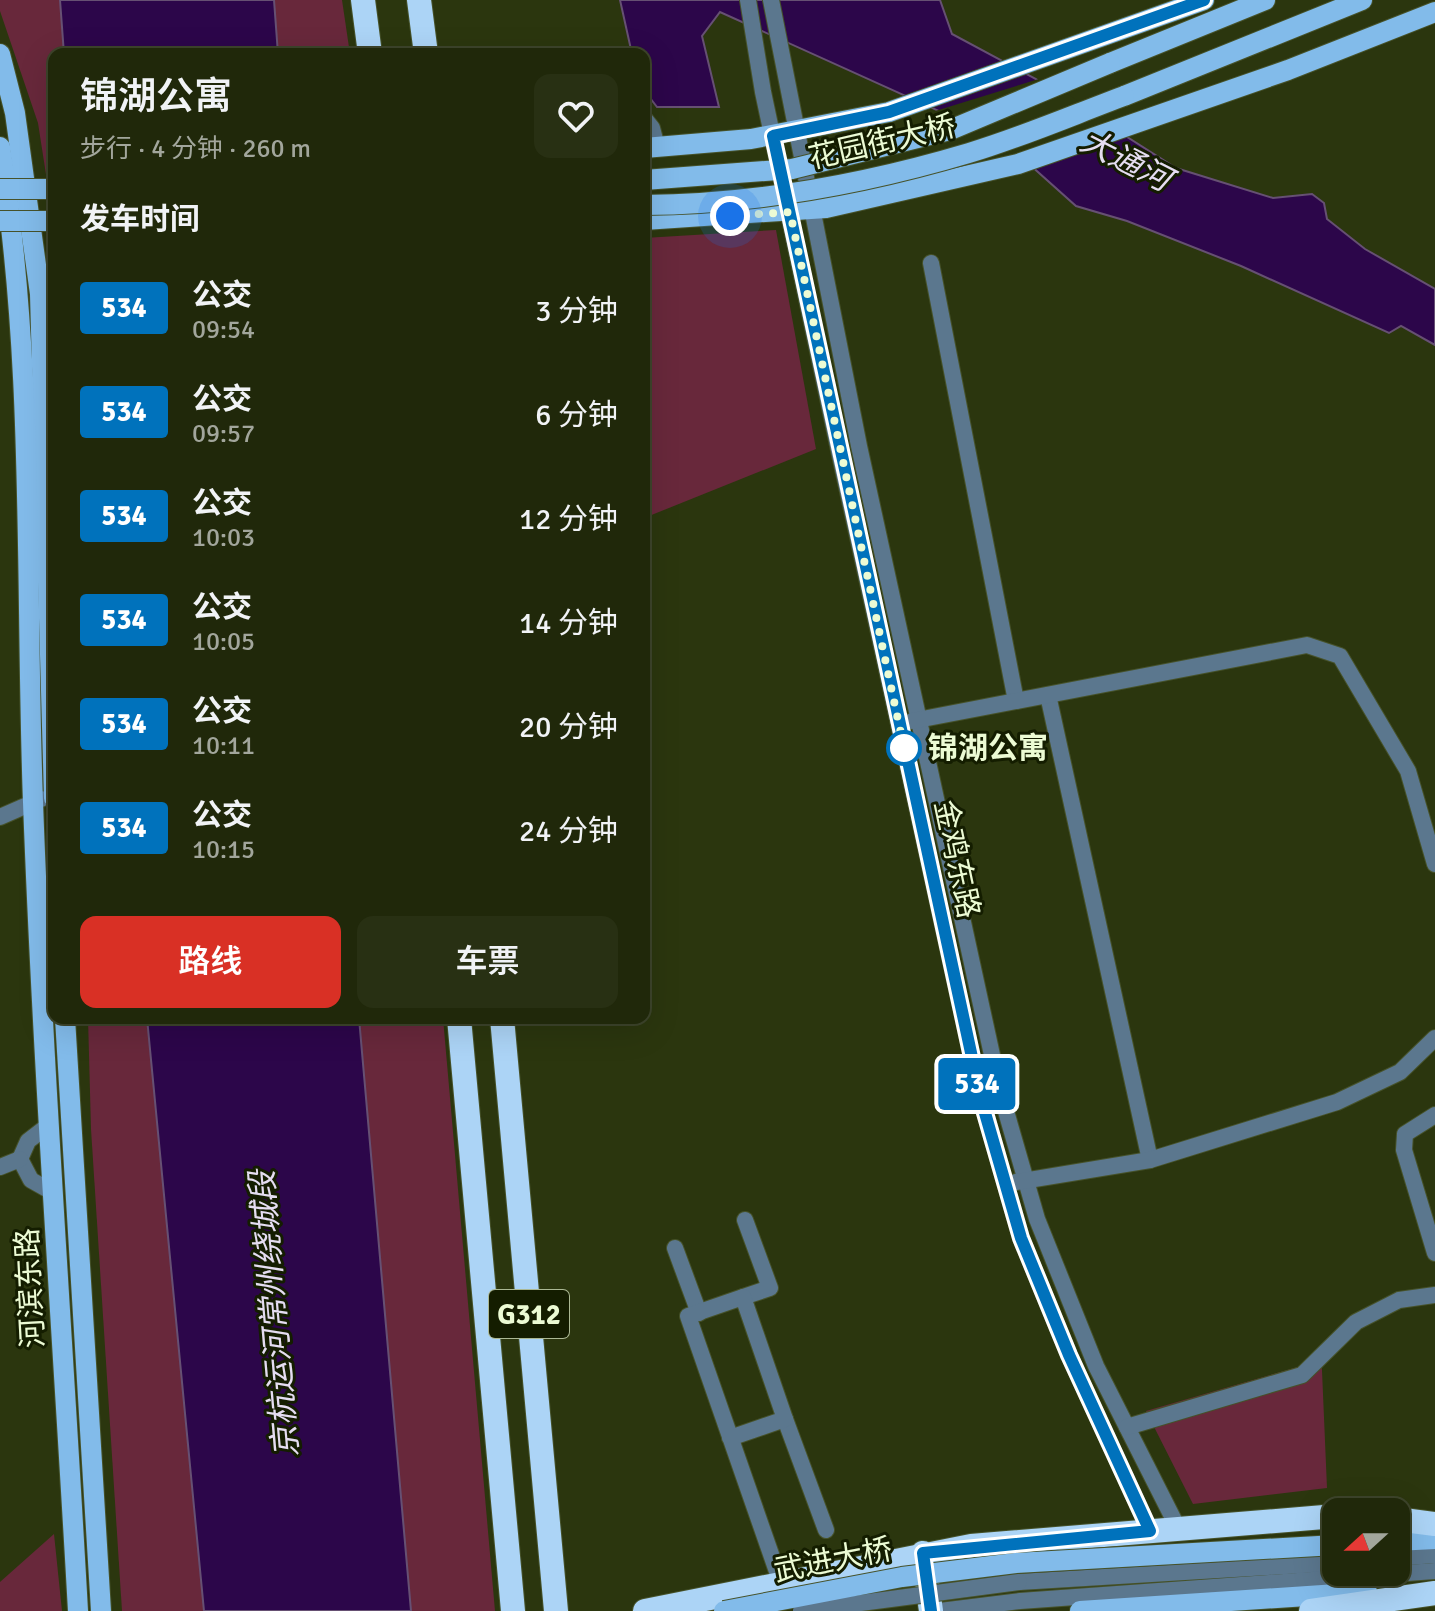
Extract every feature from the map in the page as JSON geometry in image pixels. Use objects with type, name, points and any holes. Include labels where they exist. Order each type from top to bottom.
[{"type":"highway","points":[[363,0],[369,45]]},
{"type":"highway","points":[[419,0],[425,48]]},
{"type":"highway","name":"G312","points":[[460,1024],[513,1611]]},
{"type":"highway","name":"G312","points":[[503,1024],[556,1611]]},
{"type":"highway","points":[[645,1611],[923,1553],[1322,1517]]},
{"type":"highway","points":[[1410,1521],[1435,1524]]},
{"type":"highway","points":[[923,1553],[931,1611]]},
{"type":"highway","points":[[1311,1611],[1435,1593]]},
{"type":"main road","points":[[650,148],[773,136],[889,112],[1204,0]]},
{"type":"main road","name":"花园街大桥","points":[[650,180],[792,169],[950,130],[1265,0]]},
{"type":"main road","name":"花园街大桥","points":[[650,204],[799,192],[970,153],[1124,96],[1362,0]]},
{"type":"main road","points":[[650,220],[811,210],[888,196],[1018,164],[1141,123],[1435,12]]},
{"type":"main road","name":"河滨东路","points":[[0,54],[15,113],[7,174]]},
{"type":"main road","name":"河滨东路","points":[[0,147],[7,174],[24,418],[33,803],[78,1611]]},
{"type":"main road","points":[[7,174],[48,187]]},
{"type":"main road","points":[[11,232],[48,223]]},
{"type":"main road","name":"河滨东路","points":[[11,232],[40,294],[48,581]]},
{"type":"main road","name":"河滨东路","points":[[65,1024],[101,1611]]},
{"type":"main road","points":[[1410,1540],[1435,1539]]},
{"type":"main road","name":"武进大桥","points":[[724,1611],[902,1577],[1016,1563],[1322,1546]]},
{"type":"main road","points":[[1080,1611],[1435,1586]]},
{"type":"street","name":"金鸡东路","points":[[748,0],[773,136],[981,1099],[1021,1238],[1069,1355],[1150,1531]]},
{"type":"street","name":"金鸡东路","points":[[771,0],[811,210],[999,1087],[1037,1219],[1096,1366],[1178,1528]]},
{"type":"street","points":[[650,126],[650,148]]},
{"type":"street","points":[[931,263],[1016,701]]},
{"type":"street","points":[[898,724],[1307,645],[1340,656],[1408,771],[1435,864]]},
{"type":"street","points":[[1048,695],[1150,1160]]},
{"type":"street","points":[[0,817],[48,798]]},
{"type":"street","points":[[1005,1184],[1150,1160],[1337,1102],[1400,1072],[1435,1038]]},
{"type":"street","points":[[1435,1115],[1405,1134],[1404,1150],[1435,1253]]},
{"type":"street","points":[[0,1167],[20,1159],[28,1141],[50,1124]]},
{"type":"street","points":[[20,1159],[31,1180],[54,1193]]},
{"type":"street","points":[[745,1220],[770,1288],[688,1316],[781,1583]]},
{"type":"street","points":[[675,1248],[699,1313]]},
{"type":"street","points":[[1127,1427],[1302,1375],[1356,1322],[1399,1300],[1435,1295]]},
{"type":"street","points":[[743,1297],[826,1530]]},
{"type":"street","points":[[730,1438],[785,1419]]},
{"type":"street","points":[[1410,1557],[1435,1555]]},
{"type":"street","points":[[801,1611],[1019,1582],[1322,1564]]},
{"type":"street","points":[[940,1611],[1020,1601],[1435,1571]]},
{"type":"shaded area","points":[[0,0],[60,0],[64,48],[48,48],[48,187],[38,123],[0,11]]},
{"type":"shaded area","points":[[274,0],[342,0],[349,48],[278,48]]},
{"type":"shaded area","points":[[776,230],[816,449],[650,516],[650,238]]},
{"type":"shaded area","points":[[88,1024],[148,1024],[204,1611],[122,1611],[91,1129]]},
{"type":"shaded area","points":[[360,1024],[444,1024],[495,1611],[411,1611]]},
{"type":"shaded area","points":[[1321,1347],[1327,1488],[1193,1504],[1146,1411],[1298,1367]]},
{"type":"shaded area","points":[[54,1534],[62,1611],[0,1611],[0,1582]]},
{"type":"water","points":[[60,0],[274,0],[278,48],[64,48]]},
{"type":"water","name":"大通河","points":[[620,0],[940,0],[952,34],[1036,79],[1176,168],[1273,198],[1312,194],[1324,203],[1327,219],[1365,249],[1435,289],[1435,345],[1401,326],[1389,333],[1241,266],[1127,221],[1076,206],[1001,139],[720,12],[702,36],[719,107],[657,107],[650,98],[650,48],[631,48]]},
{"type":"water","name":"京杭运河常州绕城段","points":[[148,1024],[360,1024],[411,1611],[204,1611]]},
{"type":"pier","points":[[1042,78],[1124,130],[1022,163],[999,142],[932,112]]},
{"type":"bus line","name":"534","points":[[931,1611],[923,1553],[1150,1531],[1069,1355],[1021,1238],[981,1099],[773,136],[889,112],[964,88],[1204,0]]},
{"type":"place","name":"锦湖公寓","points":[[904,748]]},
{"type":"route","points":[[730,216],[790,212],[904,748]]}]
